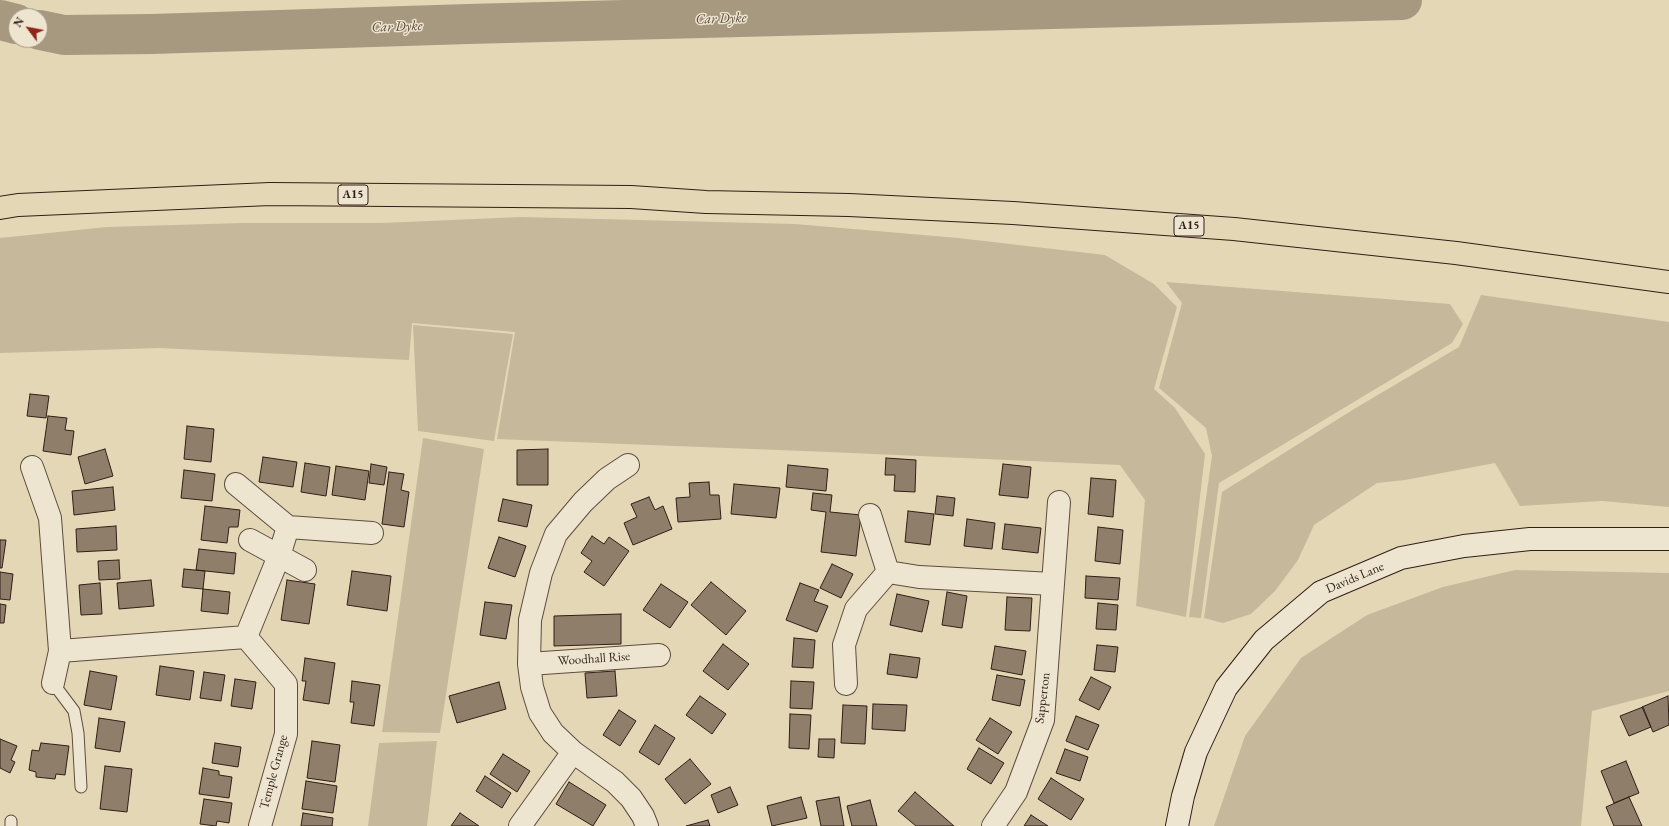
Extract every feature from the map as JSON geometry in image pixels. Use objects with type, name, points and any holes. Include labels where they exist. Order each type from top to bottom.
[{"type":"highway","name":"A15","points":[[0,208],[18,205],[270,194],[631,197],[706,202],[857,206],[1013,213],[1234,229],[1456,253],[1669,282]]},
{"type":"street","points":[[628,465],[607,479],[582,502],[556,534],[541,573],[530,620],[529,664],[532,687],[540,712],[553,733],[573,752],[615,782],[631,798],[643,816],[647,826]]},
{"type":"street","points":[[32,467],[50,518],[60,651],[53,683]]},
{"type":"street","points":[[236,484],[288,527],[372,533]]},
{"type":"street","name":"Sapperton","points":[[993,826],[1016,792],[1043,720],[1059,502]]},
{"type":"street","points":[[870,515],[888,572]]},
{"type":"street","points":[[60,651],[246,637],[279,556],[288,527]]},
{"type":"street","name":"Davids Lane","points":[[1176,826],[1196,752],[1226,688],[1264,640],[1321,592],[1401,558],[1464,546],[1530,539],[1669,539]]},
{"type":"street","points":[[250,540],[305,570]]},
{"type":"street","points":[[888,572],[919,577],[1053,584]]},
{"type":"street","points":[[846,684],[844,645],[856,609],[888,572]]},
{"type":"street","name":"Temple Grange","points":[[246,637],[286,684],[286,734],[260,826]]},
{"type":"street","name":"Woodhall Rise","points":[[529,664],[659,654]]},
{"type":"street","points":[[520,826],[573,752]]},
{"type":"lane","points":[[53,683],[74,711],[78,733],[82,787]]},
{"type":"shaded area","points":[[521,217],[795,224],[958,238],[1105,255],[1154,284],[1177,307],[1154,389],[1175,408],[1205,454],[1186,617],[1136,606],[1145,500],[1120,465],[497,439],[515,332],[412,323],[409,360],[159,348],[0,353],[0,238],[107,227],[242,223],[382,223]]},
{"type":"shaded area","points":[[1166,282],[1450,304],[1463,324],[1452,343],[1219,483],[1201,618],[1189,617],[1212,456],[1206,428],[1159,388],[1182,303]]},
{"type":"shaded area","points":[[1481,295],[1669,322],[1669,507],[1602,501],[1520,506],[1495,463],[1405,480],[1377,483],[1314,525],[1298,560],[1275,591],[1251,614],[1223,623],[1204,618],[1222,492],[1354,409],[1459,347]]},
{"type":"shaded area","points":[[413,325],[513,334],[494,441],[418,431]]},
{"type":"shaded area","points":[[423,438],[484,449],[440,733],[382,732]]},
{"type":"shaded area","points":[[1515,570],[1669,573],[1669,691],[1592,711],[1581,826],[1214,826],[1245,736],[1301,658],[1367,615],[1443,587]]},
{"type":"shaded area","points":[[437,741],[427,826],[368,826],[379,743]]},
{"type":"building","points":[[30,394],[49,396],[46,418],[27,416]]},
{"type":"building","points":[[48,416],[67,418],[65,430],[74,431],[71,455],[43,451]]},
{"type":"building","points":[[187,426],[214,429],[211,462],[184,459]]},
{"type":"building","points":[[105,449],[113,476],[85,484],[78,457]]},
{"type":"building","points":[[548,449],[548,485],[517,485],[517,450]]},
{"type":"building","points":[[263,457],[297,462],[293,487],[259,482]]},
{"type":"building","points":[[886,458],[916,460],[915,492],[894,491],[895,475],[885,475]]},
{"type":"building","points":[[305,463],[330,467],[326,496],[301,492]]},
{"type":"building","points":[[371,464],[387,467],[384,485],[369,483]]},
{"type":"building","points":[[1003,464],[1031,467],[1028,498],[999,495]]},
{"type":"building","points":[[788,465],[828,469],[826,491],[786,487]]},
{"type":"building","points":[[336,466],[369,471],[365,500],[332,495]]},
{"type":"building","points":[[184,470],[215,474],[212,501],[181,498]]},
{"type":"building","points":[[389,472],[404,474],[401,490],[409,492],[404,527],[382,524]]},
{"type":"building","points":[[1091,478],[1116,480],[1113,517],[1088,514]]},
{"type":"building","points":[[709,482],[710,495],[719,495],[721,519],[678,522],[676,498],[690,497],[689,483]]},
{"type":"building","points":[[734,484],[780,488],[776,518],[731,514]]},
{"type":"building","points":[[113,487],[115,510],[74,515],[72,491]]},
{"type":"building","points":[[813,493],[832,495],[830,512],[861,515],[856,556],[821,552],[826,512],[811,510]]},
{"type":"building","points":[[937,496],[955,498],[953,516],[935,514]]},
{"type":"building","points":[[649,497],[655,510],[663,506],[672,529],[633,545],[624,523],[637,517],[631,504]]},
{"type":"building","points":[[503,499],[532,505],[527,527],[498,521]]},
{"type":"building","points":[[205,506],[240,510],[238,527],[229,527],[227,543],[201,540]]},
{"type":"building","points":[[908,511],[934,514],[930,545],[905,542]]},
{"type":"building","points":[[967,519],[995,523],[992,549],[964,546]]},
{"type":"building","points":[[1005,524],[1041,528],[1038,553],[1002,549]]},
{"type":"building","points":[[116,526],[117,550],[77,552],[76,529]]},
{"type":"building","points":[[1098,527],[1123,530],[1120,564],[1095,561]]},
{"type":"building","points":[[592,536],[604,544],[609,537],[629,551],[604,586],[584,572],[592,561],[581,553]]},
{"type":"building","points":[[499,537],[526,546],[515,577],[488,568]]},
{"type":"building","points":[[0,540],[6,540],[2,568],[0,568]]},
{"type":"building","points":[[199,549],[236,553],[234,574],[196,570]]},
{"type":"building","points":[[119,560],[120,579],[99,580],[98,561]]},
{"type":"building","points":[[832,564],[853,574],[841,598],[820,588]]},
{"type":"building","points":[[184,569],[205,571],[203,589],[182,587]]},
{"type":"building","points":[[352,571],[391,576],[387,611],[347,605]]},
{"type":"building","points":[[0,572],[13,574],[10,600],[0,599]]},
{"type":"building","points":[[1086,576],[1120,578],[1118,600],[1085,598]]},
{"type":"building","points":[[151,580],[154,606],[119,609],[117,583]]},
{"type":"building","points":[[287,580],[315,584],[309,624],[281,620]]},
{"type":"building","points":[[711,582],[746,611],[726,635],[691,605]]},
{"type":"building","points":[[100,583],[102,614],[81,615],[79,585]]},
{"type":"building","points":[[800,583],[819,590],[814,601],[828,606],[817,632],[786,620]]},
{"type":"building","points":[[661,584],[688,602],[670,628],[643,610]]},
{"type":"building","points":[[203,589],[230,592],[228,614],[201,611]]},
{"type":"building","points":[[947,592],[967,596],[962,628],[942,625]]},
{"type":"building","points":[[897,594],[929,601],[922,632],[890,625]]},
{"type":"building","points":[[1007,597],[1032,598],[1030,631],[1005,630]]},
{"type":"building","points":[[485,602],[512,605],[506,639],[480,635]]},
{"type":"building","points":[[1098,603],[1118,605],[1116,630],[1096,629]]},
{"type":"building","points":[[0,604],[6,605],[4,623],[0,623]]},
{"type":"building","points":[[621,614],[621,644],[554,646],[554,616]]},
{"type":"building","points":[[794,638],[815,640],[813,668],[792,667]]},
{"type":"building","points":[[723,644],[749,664],[728,690],[703,671]]},
{"type":"building","points":[[1097,645],[1118,647],[1115,672],[1094,670]]},
{"type":"building","points":[[995,646],[1026,651],[1022,675],[991,669]]},
{"type":"building","points":[[890,654],[920,658],[917,678],[887,674]]},
{"type":"building","points":[[305,658],[335,663],[329,704],[303,700],[306,681],[302,681]]},
{"type":"building","points":[[160,666],[194,671],[190,700],[156,695]]},
{"type":"building","points":[[90,671],[117,676],[111,710],[84,705]]},
{"type":"building","points":[[615,671],[617,696],[587,698],[585,673]]},
{"type":"building","points":[[204,672],[225,675],[221,701],[200,698]]},
{"type":"building","points":[[997,675],[1025,680],[1020,706],[992,700]]},
{"type":"building","points":[[1091,677],[1111,687],[1099,710],[1079,700]]},
{"type":"building","points":[[235,679],[256,682],[252,709],[231,706]]},
{"type":"building","points":[[352,681],[380,685],[374,726],[351,723],[354,702],[350,702]]},
{"type":"building","points":[[791,681],[814,682],[812,709],[790,708]]},
{"type":"building","points":[[499,682],[506,709],[457,723],[449,696]]},
{"type":"building","points":[[700,696],[726,714],[712,734],[686,715]]},
{"type":"building","points":[[1668,696],[1669,725],[1653,732],[1642,707]]},
{"type":"building","points":[[873,704],[907,705],[905,731],[872,729]]},
{"type":"building","points":[[843,705],[867,706],[865,744],[841,743]]},
{"type":"building","points":[[1643,707],[1651,727],[1629,736],[1620,716]]},
{"type":"building","points":[[619,710],[636,721],[620,746],[603,735]]},
{"type":"building","points":[[790,714],[811,715],[809,749],[789,748]]},
{"type":"building","points":[[1076,716],[1099,725],[1088,750],[1066,741]]},
{"type":"building","points":[[99,718],[125,722],[120,752],[95,748]]},
{"type":"building","points":[[990,718],[1012,732],[998,754],[976,740]]},
{"type":"building","points":[[655,725],[675,738],[659,765],[639,752]]},
{"type":"building","points":[[0,739],[17,746],[11,760],[15,762],[10,773],[0,768]]},
{"type":"building","points":[[819,739],[835,739],[834,758],[818,757]]},
{"type":"building","points":[[312,741],[340,745],[335,782],[307,778]]},
{"type":"building","points":[[41,743],[69,746],[65,775],[56,774],[55,779],[36,777],[36,772],[29,770],[32,750],[39,751]]},
{"type":"building","points":[[215,743],[241,747],[238,767],[212,763]]},
{"type":"building","points":[[979,748],[1004,763],[991,784],[967,769]]},
{"type":"building","points":[[1065,749],[1088,757],[1080,781],[1056,773]]},
{"type":"building","points":[[503,754],[530,771],[517,792],[490,774]]},
{"type":"building","points":[[690,759],[711,784],[685,804],[665,779]]},
{"type":"building","points":[[1626,761],[1639,793],[1614,803],[1601,771]]},
{"type":"building","points":[[105,766],[132,769],[127,812],[100,809]]},
{"type":"building","points":[[203,768],[219,771],[219,775],[232,777],[229,798],[199,794]]},
{"type":"building","points":[[485,776],[511,793],[502,808],[476,791]]},
{"type":"building","points":[[1051,778],[1084,799],[1071,820],[1038,799]]},
{"type":"building","points":[[306,781],[337,786],[333,813],[302,809]]},
{"type":"building","points":[[569,782],[606,805],[593,826],[556,804]]},
{"type":"building","points":[[730,787],[738,805],[718,813],[711,795]]},
{"type":"building","points":[[915,792],[954,826],[916,826],[898,811]]},
{"type":"building","points":[[801,797],[807,818],[772,826],[767,806]]},
{"type":"building","points":[[839,797],[844,826],[821,826],[816,801]]},
{"type":"building","points":[[1629,797],[1642,826],[1614,826],[1606,807]]},
{"type":"building","points":[[204,799],[232,803],[229,823],[217,821],[216,826],[200,824]]},
{"type":"building","points":[[870,800],[877,826],[852,826],[847,806]]},
{"type":"building","points":[[303,813],[333,818],[332,826],[301,826]]},
{"type":"building","points":[[460,813],[479,826],[451,826]]},
{"type":"building","points":[[1031,815],[1048,826],[1024,826]]},
{"type":"building","points":[[708,820],[710,826],[686,826]]},
{"type":"waterway","name":"Car Dyke","points":[[48,32],[64,35],[152,34],[468,24],[1402,0]]},
{"type":"waterway","name":"Car Dyke","points":[[0,20],[8,22]]}]
